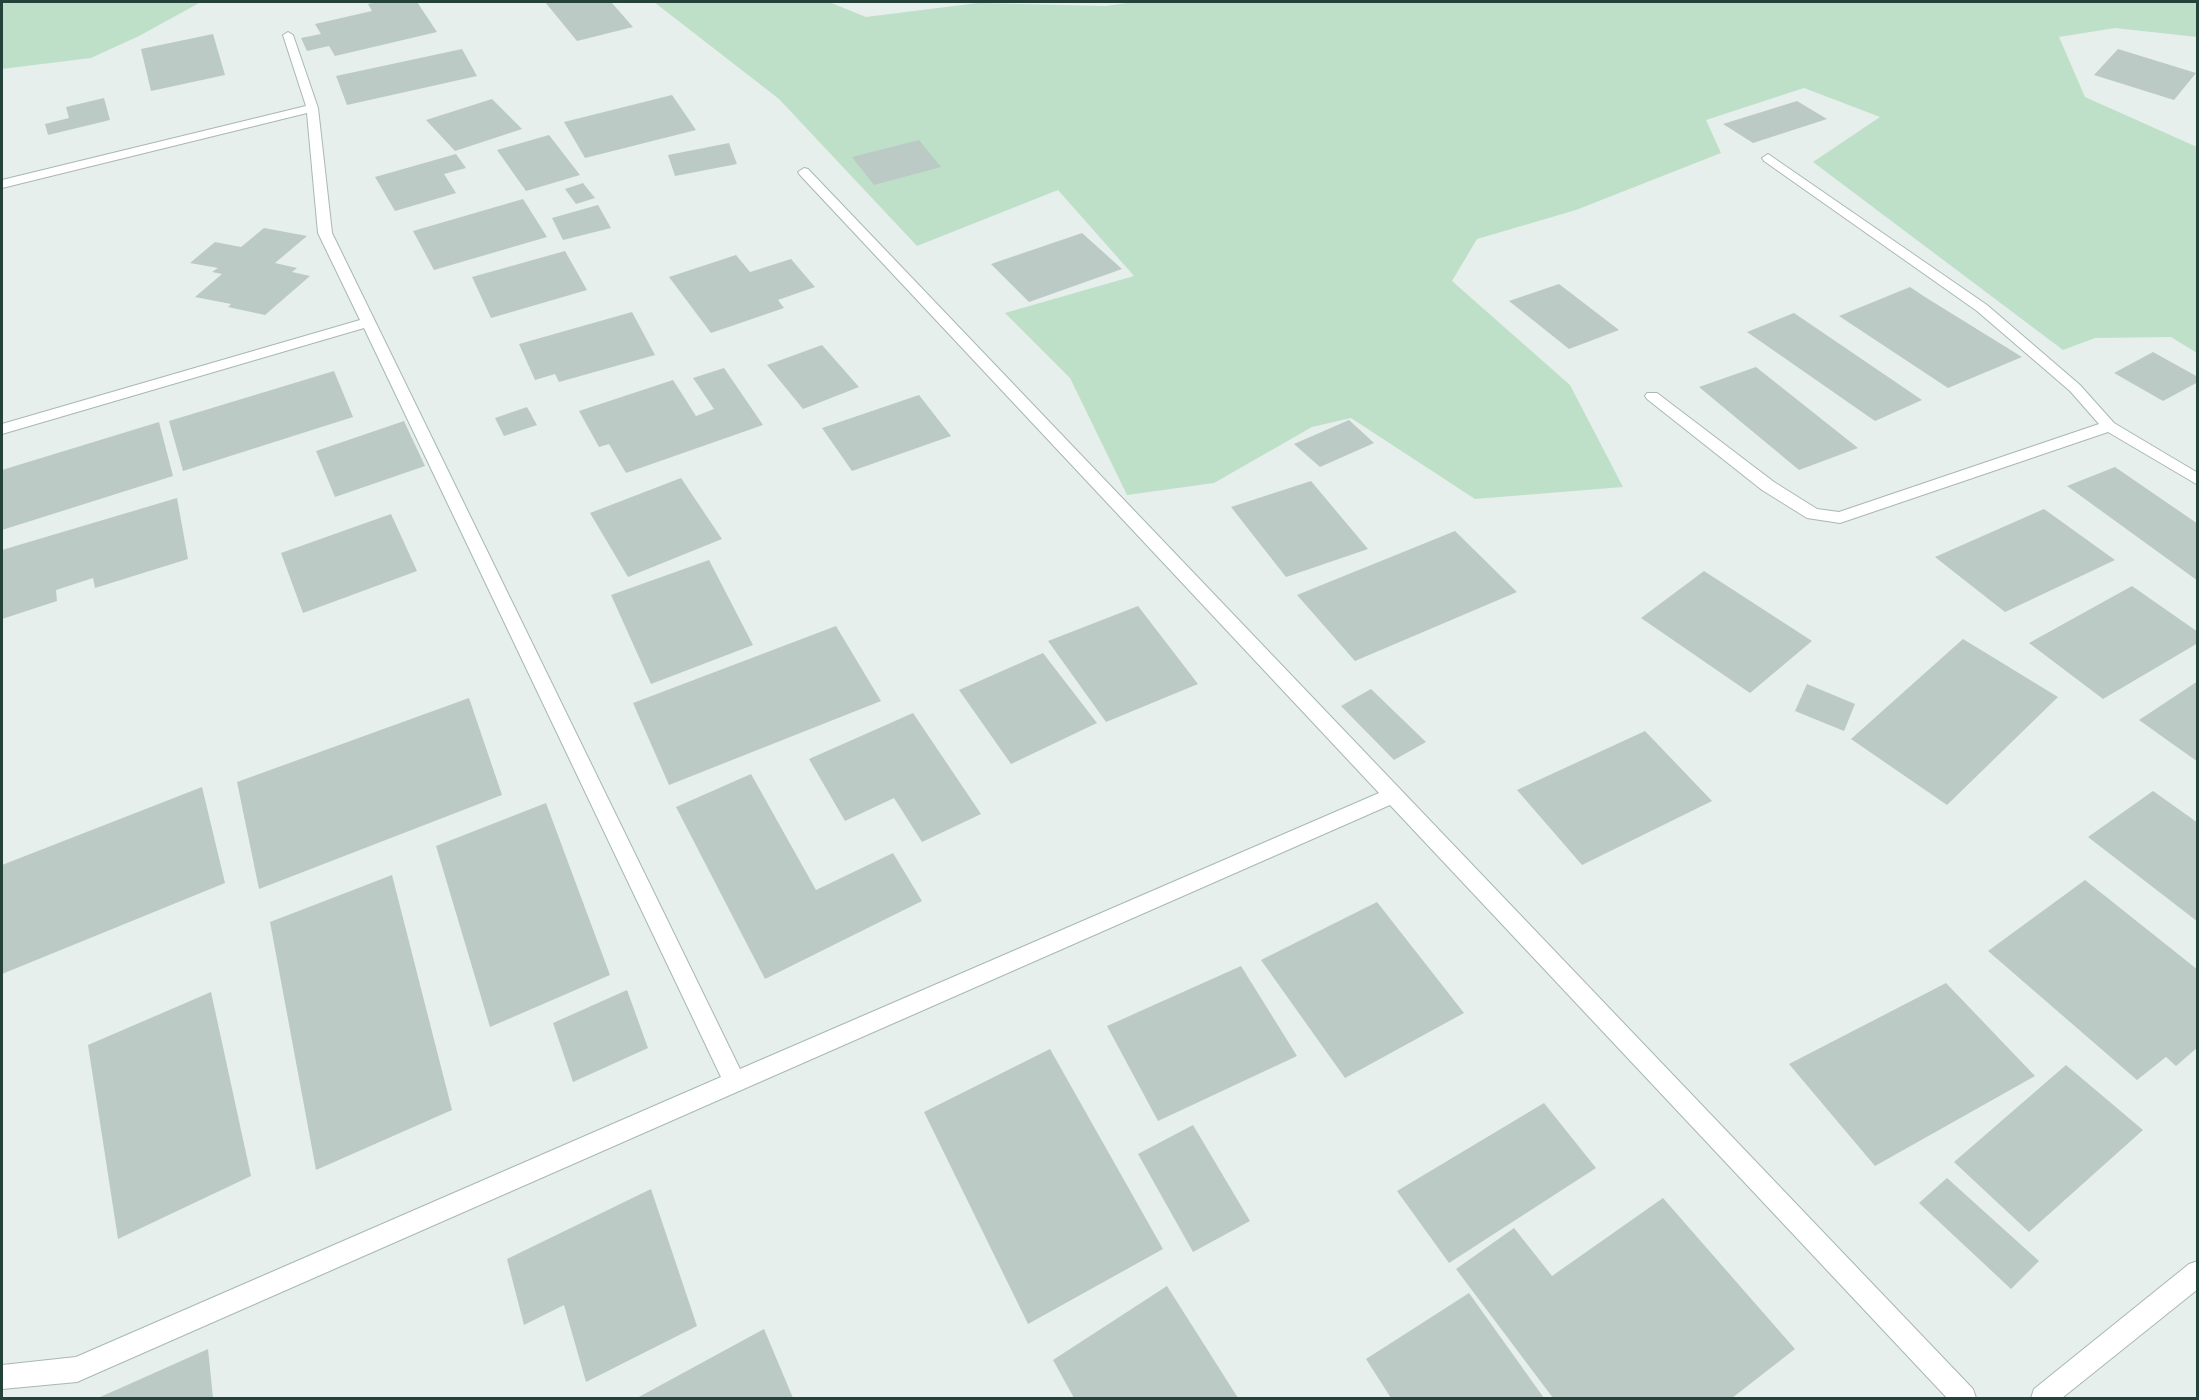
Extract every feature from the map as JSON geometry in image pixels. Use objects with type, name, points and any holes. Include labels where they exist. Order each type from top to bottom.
[{"type":"street","points":[[288,35],[312,108],[325,233],[735,1082]]},
{"type":"street","points":[[2,184],[312,108]]},
{"type":"street","points":[[1768,158],[1982,308],[2075,388],[2109,426],[2198,480]]},
{"type":"street","points":[[804,172],[1964,1398]]},
{"type":"street","points":[[2,429],[368,322]]},
{"type":"street","points":[[1652,396],[1768,486],[1813,514],[1840,518],[2109,426]]},
{"type":"street","points":[[2,1377],[77,1369],[1393,795]]},
{"type":"street","points":[[2043,1398],[2198,1273]]},
{"type":"green space","points":[[2,2],[201,2],[139,36],[91,58],[2,69]]},
{"type":"green space","points":[[654,2],[829,2],[866,17],[978,3],[1106,6],[1134,2],[2197,2],[2197,37],[2115,28],[2059,37],[2085,97],[2197,147],[2197,353],[2171,337],[2095,338],[2063,350],[1813,162],[1880,117],[1804,88],[1706,120],[1721,153],[1576,210],[1477,239],[1452,281],[1570,385],[1623,487],[1475,499],[1351,418],[1312,427],[1214,483],[1127,495],[1070,378],[1005,313],[1134,276],[1058,190],[917,246],[779,99]]},
{"type":"building","points":[[417,2],[437,32],[335,56],[329,46],[307,51],[301,38],[321,34],[315,24],[372,11],[368,4]]},
{"type":"building","points":[[545,2],[611,2],[633,27],[577,41]]},
{"type":"building","points":[[213,34],[225,75],[151,91],[141,49]]},
{"type":"building","points":[[462,49],[477,76],[347,105],[336,76]]},
{"type":"building","points":[[2118,49],[2196,73],[2174,100],[2094,75]]},
{"type":"building","points":[[672,95],[696,130],[585,158],[564,122]]},
{"type":"building","points":[[104,98],[110,120],[48,135],[45,124],[69,118],[66,107]]},
{"type":"building","points":[[492,99],[522,129],[455,151],[426,120]]},
{"type":"building","points":[[1797,101],[1827,119],[1753,143],[1723,124]]},
{"type":"building","points":[[549,135],[580,175],[526,191],[497,150]]},
{"type":"building","points":[[919,140],[941,167],[874,185],[852,157]]},
{"type":"building","points":[[729,143],[737,164],[675,176],[668,155]]},
{"type":"building","points":[[456,154],[466,168],[444,174],[456,193],[395,211],[375,177]]},
{"type":"building","points":[[583,183],[595,198],[576,204],[565,189]]},
{"type":"building","points":[[523,199],[547,237],[434,270],[413,231]]},
{"type":"building","points":[[598,205],[611,228],[563,240],[552,218]]},
{"type":"building","points":[[264,228],[307,236],[275,263],[297,268],[292,272],[310,276],[265,315],[228,307],[231,304],[195,297],[222,274],[212,272],[218,268],[190,263],[215,242],[241,247]]},
{"type":"building","points":[[1082,233],[1122,269],[1029,302],[991,264]]},
{"type":"building","points":[[565,251],[587,290],[491,318],[472,277]]},
{"type":"building","points":[[736,255],[750,272],[791,259],[815,287],[778,300],[784,308],[711,333],[669,277]]},
{"type":"building","points":[[1559,284],[1619,330],[1569,349],[1509,301]]},
{"type":"building","points":[[1910,287],[2022,357],[1948,388],[1839,316]]},
{"type":"building","points":[[632,312],[655,355],[559,382],[555,374],[535,380],[519,344]]},
{"type":"building","points":[[1794,313],[1922,400],[1875,421],[1747,332]]},
{"type":"building","points":[[822,345],[859,387],[803,409],[767,365]]},
{"type":"building","points":[[2153,352],[2198,377],[2198,382],[2163,401],[2114,373]]},
{"type":"building","points":[[1756,367],[1858,448],[1799,470],[1699,387]]},
{"type":"building","points":[[724,368],[763,425],[626,473],[609,444],[599,447],[579,411],[673,380],[696,416],[714,409],[693,378]]},
{"type":"building","points":[[334,371],[353,417],[183,471],[169,421]]},
{"type":"building","points":[[919,395],[951,436],[852,471],[822,428]]},
{"type":"building","points":[[527,407],[537,425],[504,436],[495,418]]},
{"type":"building","points":[[1349,420],[1374,443],[1320,467],[1294,444]]},
{"type":"building","points":[[404,421],[425,466],[335,497],[316,451]]},
{"type":"building","points":[[159,422],[173,476],[2,530],[2,470]]},
{"type":"building","points":[[2115,467],[2198,524],[2198,581],[2067,486]]},
{"type":"building","points":[[681,478],[722,539],[628,577],[590,513]]},
{"type":"building","points":[[1311,481],[1368,549],[1286,577],[1231,507]]},
{"type":"building","points":[[177,498],[188,559],[95,588],[93,578],[56,590],[57,601],[2,619],[2,550]]},
{"type":"building","points":[[2044,509],[2115,560],[2005,612],[1935,557]]},
{"type":"building","points":[[391,514],[417,571],[303,613],[281,553]]},
{"type":"building","points":[[1455,531],[1517,592],[1355,661],[1297,595]]},
{"type":"building","points":[[709,560],[753,645],[651,684],[611,595]]},
{"type":"building","points":[[1704,571],[1812,641],[1750,693],[1641,618]]},
{"type":"building","points":[[2132,586],[2198,632],[2198,643],[2103,699],[2029,643]]},
{"type":"building","points":[[1138,606],[1198,684],[1106,722],[1048,641]]},
{"type":"building","points":[[836,626],[881,701],[669,785],[633,703]]},
{"type":"building","points":[[1963,639],[2058,697],[1947,805],[1851,739]]},
{"type":"building","points":[[1043,653],[1097,723],[1011,764],[959,690]]},
{"type":"building","points":[[2198,681],[2198,762],[2139,720]]},
{"type":"building","points":[[1807,684],[1855,704],[1844,731],[1795,711]]},
{"type":"building","points":[[1371,689],[1426,742],[1394,760],[1341,706]]},
{"type":"building","points":[[469,698],[502,795],[259,889],[237,782]]},
{"type":"building","points":[[913,713],[981,814],[922,842],[894,798],[845,821],[809,759]]},
{"type":"building","points":[[1645,731],[1712,801],[1582,865],[1517,790]]},
{"type":"building","points":[[751,774],[816,890],[893,853],[922,901],[765,979],[676,807]]},
{"type":"building","points":[[202,787],[225,883],[2,974],[2,865]]},
{"type":"building","points":[[2153,791],[2198,823],[2198,922],[2088,837]]},
{"type":"building","points":[[546,803],[610,975],[490,1027],[436,846]]},
{"type":"building","points":[[392,875],[452,1110],[316,1170],[270,922]]},
{"type":"building","points":[[2085,880],[2198,970],[2198,1047],[2176,1066],[2166,1057],[2137,1080],[1988,951]]},
{"type":"building","points":[[1377,902],[1464,1013],[1345,1078],[1261,960]]},
{"type":"building","points":[[1241,966],[1297,1056],[1158,1121],[1107,1026]]},
{"type":"building","points":[[1946,983],[2035,1076],[1875,1166],[1789,1064]]},
{"type":"building","points":[[627,990],[648,1048],[573,1082],[553,1023]]},
{"type":"building","points":[[211,992],[251,1176],[118,1239],[88,1045]]},
{"type":"building","points":[[1050,1049],[1163,1249],[1028,1324],[924,1112]]},
{"type":"building","points":[[2066,1065],[2143,1130],[2029,1232],[1954,1162]]},
{"type":"building","points":[[1544,1103],[1596,1168],[1449,1263],[1397,1191]]},
{"type":"building","points":[[1193,1125],[1250,1221],[1193,1252],[1138,1154]]},
{"type":"building","points":[[1947,1178],[2039,1261],[2011,1289],[1919,1203]]},
{"type":"building","points":[[651,1189],[697,1326],[586,1382],[564,1305],[524,1325],[507,1259]]},
{"type":"building","points":[[1663,1198],[1795,1349],[1732,1398],[1553,1398],[1456,1269],[1514,1228],[1552,1276]]},
{"type":"building","points":[[1167,1286],[1238,1398],[1074,1398],[1053,1360]]},
{"type":"building","points":[[1469,1293],[1544,1398],[1391,1398],[1366,1359]]},
{"type":"building","points":[[764,1329],[793,1398],[637,1398]]},
{"type":"building","points":[[208,1349],[213,1398],[98,1398]]}]
